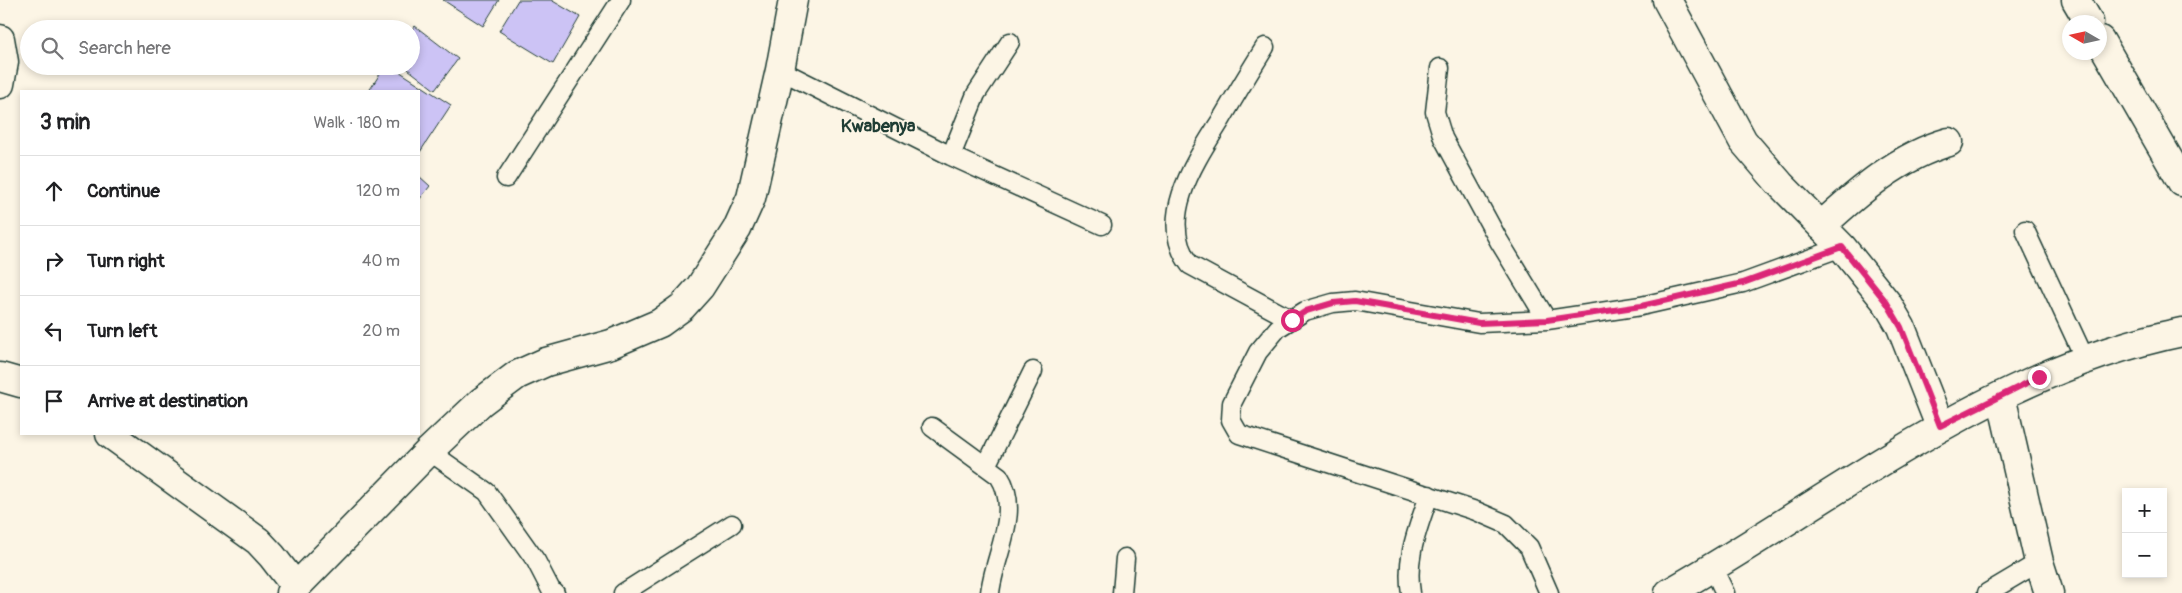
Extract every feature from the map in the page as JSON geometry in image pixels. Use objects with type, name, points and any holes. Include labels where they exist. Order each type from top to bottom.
[{"type":"street","points":[[111,435],[258,541],[272,556],[293,590],[481,402],[517,375],[546,362],[610,344],[660,323],[682,307],[700,287],[745,215],[751,198],[780,70],[793,0]]},
{"type":"street","points":[[1667,0],[1743,141],[1780,184],[1842,247],[1887,303],[1901,327],[1940,426]]},
{"type":"street","points":[[2076,0],[2085,15]]},
{"type":"street","points":[[0,39],[4,62],[0,84]]},
{"type":"street","points":[[2107,52],[2182,182]]},
{"type":"street","points":[[1821,226],[1856,194],[1890,170],[1936,145],[1949,142]]},
{"type":"street","points":[[1669,593],[1713,568],[1940,426],[2039,377],[2085,359],[2182,332]]},
{"type":"street","points":[[0,377],[20,383]]},
{"type":"street","points":[[2001,396],[2039,562],[2049,593]]},
{"type":"lane","points":[[506,178],[621,0]]},
{"type":"lane","points":[[951,156],[976,94],[1010,42]]},
{"type":"lane","points":[[1265,47],[1191,168],[1181,194],[1177,214],[1178,237],[1181,253],[1190,265],[1292,320]]},
{"type":"lane","points":[[1440,68],[1435,112],[1443,138],[1499,241],[1547,320]]},
{"type":"lane","points":[[780,70],[951,156],[1102,225]]},
{"type":"lane","points":[[2025,230],[2085,359]]},
{"type":"lane","points":[[1549,593],[1528,546],[1506,524],[1476,511],[1240,434],[1231,420],[1232,403],[1258,352],[1278,328],[1306,311],[1355,301],[1479,323],[1547,320],[1641,306],[1743,283],[1842,247]]},
{"type":"lane","points":[[986,466],[1033,371]]},
{"type":"lane","points":[[932,427],[999,476],[1006,488],[1008,499],[1007,519],[990,593]]},
{"type":"lane","points":[[429,452],[487,492],[536,561],[551,590],[555,593]]},
{"type":"lane","points":[[1411,593],[1408,572],[1412,548],[1429,496]]},
{"type":"lane","points":[[624,593],[732,524]]},
{"type":"lane","points":[[1122,593],[1125,558]]},
{"type":"lane","points":[[1987,593],[2039,562]]},
{"type":"lane","points":[[1713,568],[1725,593]]},
{"type":"building","points":[[443,0],[499,0],[483,26]]},
{"type":"building","points":[[518,0],[551,0],[580,17],[553,64],[499,31]]},
{"type":"building","points":[[420,30],[458,59],[435,90],[416,75],[420,75]]},
{"type":"building","points":[[379,75],[405,75],[451,105],[420,152],[420,90],[370,90]]},
{"type":"building","points":[[420,177],[430,186],[420,199]]},
{"type":"district","name":"Kwabenya","points":[[878,126]]},
{"type":"route","points":[[1292,320],[1306,311],[1333,303],[1355,301],[1479,323],[1547,320],[1641,306],[1743,283],[1842,247],[1887,303],[1901,327],[1940,426],[2039,377]]}]
